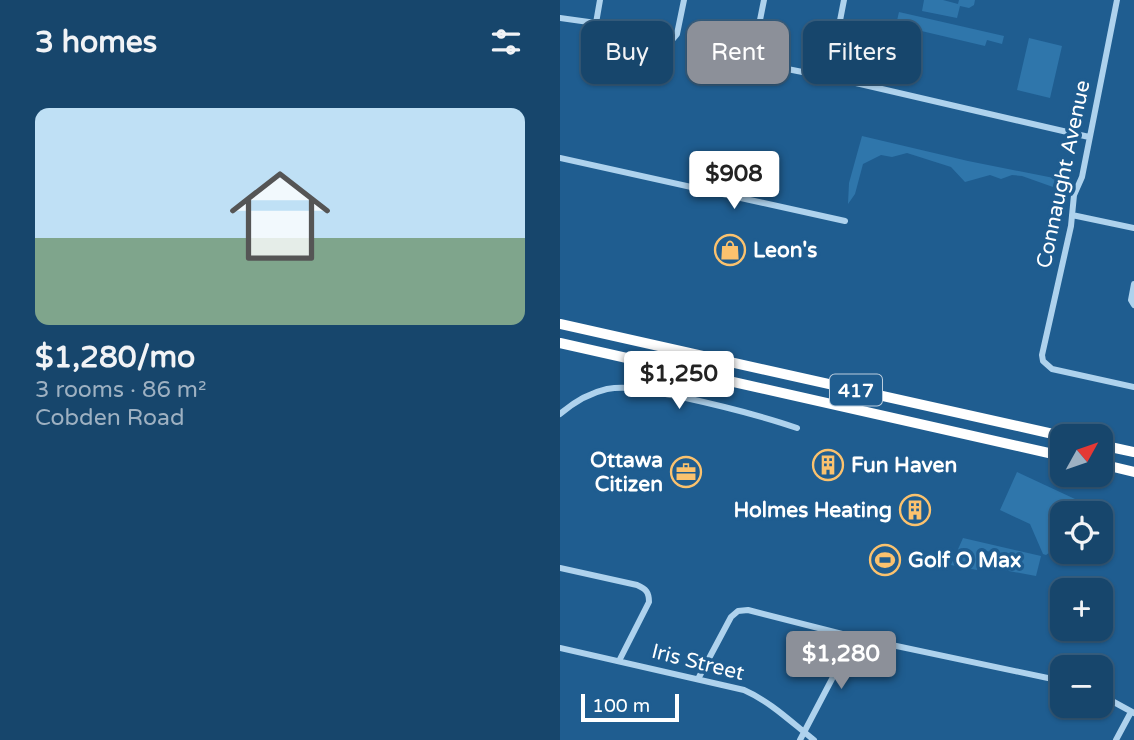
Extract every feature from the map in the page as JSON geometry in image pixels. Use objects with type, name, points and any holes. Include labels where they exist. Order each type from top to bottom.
[{"type":"highway","name":"417","points":[[560,324],[1050,433]]},
{"type":"highway","name":"417","points":[[560,343],[1050,453]]},
{"type":"highway","points":[[1113,448],[1134,452]]},
{"type":"highway","points":[[1113,467],[1134,472]]},
{"type":"street","points":[[596,21],[600,0]]},
{"type":"street","points":[[673,39],[677,34],[684,0]]},
{"type":"street","points":[[764,0],[754,50],[756,57],[767,65],[803,72]]},
{"type":"street","points":[[840,21],[844,0]]},
{"type":"street","name":"Connaught Avenue","points":[[1117,0],[1082,177],[1074,195],[1042,355],[1043,361],[1052,369],[1134,387]]},
{"type":"street","points":[[560,18],[582,21]]},
{"type":"street","points":[[859,84],[1089,137]]},
{"type":"street","points":[[560,158],[845,221]]},
{"type":"street","points":[[1072,215],[1134,228]]},
{"type":"street","points":[[1134,284],[1134,305]]},
{"type":"street","points":[[560,414],[597,391],[636,388],[747,411],[797,428]]},
{"type":"street","points":[[560,568],[637,585],[645,588],[649,594],[649,602],[619,662]]},
{"type":"street","points":[[698,679],[731,617],[738,611],[748,610],[854,637],[1050,678]]},
{"type":"street","points":[[800,740],[854,637]]},
{"type":"street","name":"Iris Street","points":[[560,648],[744,690],[760,697],[814,740]]},
{"type":"street","points":[[1113,702],[1132,713],[1116,740]]},
{"type":"shaded area","points":[[924,0],[943,0],[958,4],[959,0],[975,0],[974,5],[969,8],[960,6],[957,18],[922,11]]},
{"type":"shaded area","points":[[899,12],[1004,36],[1002,44],[987,40],[985,46],[921,31],[921,21],[897,21]]},
{"type":"shaded area","points":[[1029,38],[1062,46],[1050,98],[1017,90]]},
{"type":"shaded area","points":[[862,136],[1059,179],[1059,186],[1053,187],[1012,175],[1001,179],[990,175],[965,182],[951,167],[907,153],[892,157],[881,155],[863,164],[855,194],[848,204],[849,183]]},
{"type":"shaded area","points":[[1017,472],[1079,501],[1050,501],[1050,552],[1046,555],[1043,554],[1030,524],[1000,510]]},
{"type":"shaded area","points":[[963,538],[1041,556],[1036,576],[993,568],[996,553],[982,550],[977,570],[951,565]]},
{"type":"place","name":"Leon's","points":[[730,250]]},
{"type":"place","name":"Fun Haven","points":[[828,465]]},
{"type":"place","name":"Ottawa Citizen","points":[[686,472]]},
{"type":"place","name":"Holmes Heating","points":[[915,510]]},
{"type":"place","name":"Golf O Max","points":[[885,560]]}]
